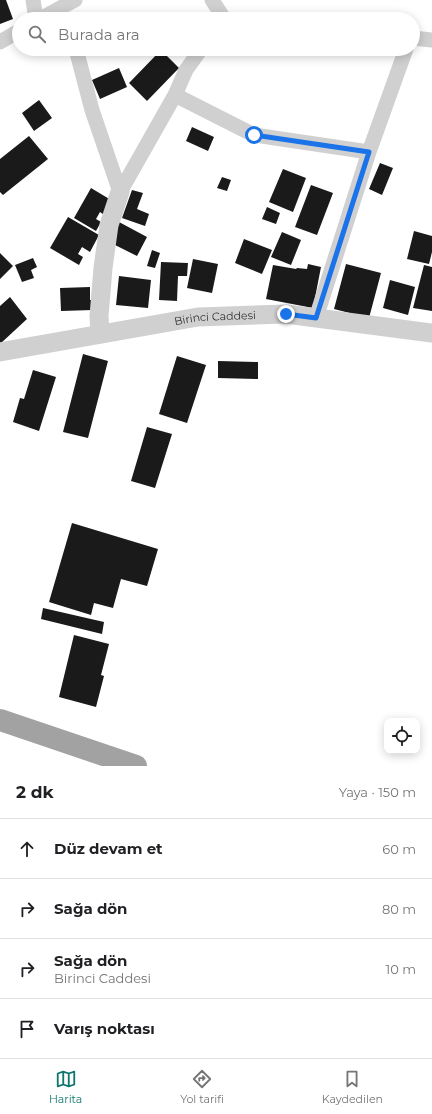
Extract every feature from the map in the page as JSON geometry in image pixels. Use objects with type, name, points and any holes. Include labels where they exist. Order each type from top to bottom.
[{"type":"highway","points":[[0,720],[136,766]]},
{"type":"street","points":[[33,0],[35,12]]},
{"type":"street","points":[[212,0],[221,12]]},
{"type":"street","points":[[58,12],[69,8]]},
{"type":"street","points":[[0,42],[12,35]]},
{"type":"street","points":[[420,39],[432,40]]},
{"type":"street","points":[[78,56],[92,110],[120,192]]},
{"type":"street","points":[[100,334],[99,316],[103,268],[109,225],[120,192],[175,94],[186,70],[196,56]]},
{"type":"street","points":[[316,318],[369,152],[403,56]]},
{"type":"street","points":[[175,94],[254,135],[369,152]]},
{"type":"street","name":"Birinci Caddesi","points":[[0,352],[198,317],[286,314],[432,333]]},
{"type":"building","points":[[0,0],[6,0],[12,19],[0,24]]},
{"type":"building","points":[[155,56],[167,56],[179,68],[147,101],[129,83]]},
{"type":"building","points":[[119,68],[127,87],[100,99],[92,80]]},
{"type":"building","points":[[39,100],[52,118],[34,131],[22,113]]},
{"type":"building","points":[[192,127],[214,137],[208,151],[186,141]]},
{"type":"building","points":[[29,136],[48,159],[3,195],[0,192],[0,159]]},
{"type":"building","points":[[380,163],[393,168],[382,195],[369,189]]},
{"type":"building","points":[[283,169],[306,178],[293,212],[269,202]]},
{"type":"building","points":[[222,177],[231,180],[227,191],[217,188]]},
{"type":"building","points":[[311,185],[333,193],[317,235],[295,227]]},
{"type":"building","points":[[91,188],[116,203],[107,217],[100,212],[96,219],[101,222],[96,231],[74,218]]},
{"type":"building","points":[[132,190],[143,193],[137,209],[149,214],[145,226],[122,218]]},
{"type":"building","points":[[267,207],[280,213],[276,224],[262,219]]},
{"type":"building","points":[[68,217],[99,235],[90,252],[82,247],[78,254],[83,257],[79,265],[50,248]]},
{"type":"building","points":[[119,222],[147,237],[137,256],[109,242]]},
{"type":"building","points":[[414,231],[432,236],[432,252],[429,264],[407,259]]},
{"type":"building","points":[[282,232],[301,240],[291,265],[271,257]]},
{"type":"building","points":[[244,239],[272,250],[262,274],[235,263]]},
{"type":"building","points":[[152,250],[160,253],[155,268],[147,266]]},
{"type":"building","points":[[0,253],[13,266],[0,279]]},
{"type":"building","points":[[33,258],[37,267],[31,270],[34,278],[22,282],[15,265]]},
{"type":"building","points":[[193,259],[218,264],[212,293],[187,288]]},
{"type":"building","points":[[161,262],[188,263],[187,276],[178,276],[177,301],[159,300]]},
{"type":"building","points":[[308,264],[321,267],[313,308],[266,299],[273,265],[296,269],[307,269]]},
{"type":"building","points":[[346,264],[381,273],[369,318],[334,309]]},
{"type":"building","points":[[424,265],[432,267],[432,311],[413,308]]},
{"type":"building","points":[[119,276],[151,280],[148,308],[116,305]]},
{"type":"building","points":[[390,280],[415,287],[408,315],[383,308]]},
{"type":"building","points":[[90,287],[90,300],[92,300],[93,310],[61,311],[60,288]]},
{"type":"building","points":[[10,297],[27,319],[0,344],[0,306]]},
{"type":"building","points":[[83,354],[108,361],[88,438],[63,432]]},
{"type":"building","points":[[177,356],[206,365],[187,423],[159,414]]},
{"type":"building","points":[[218,361],[258,362],[258,379],[218,378]]},
{"type":"building","points":[[33,370],[56,377],[39,431],[13,422],[20,398],[24,399]]},
{"type":"building","points":[[147,427],[172,434],[155,488],[131,481]]},
{"type":"building","points":[[72,523],[158,549],[147,586],[121,579],[113,608],[94,603],[91,615],[49,602]]},
{"type":"building","points":[[43,608],[104,622],[102,634],[41,619]]},
{"type":"building","points":[[74,635],[109,644],[101,675],[104,676],[96,707],[59,697]]},
{"type":"route","points":[[254,135],[369,152],[316,318],[286,314]]}]
